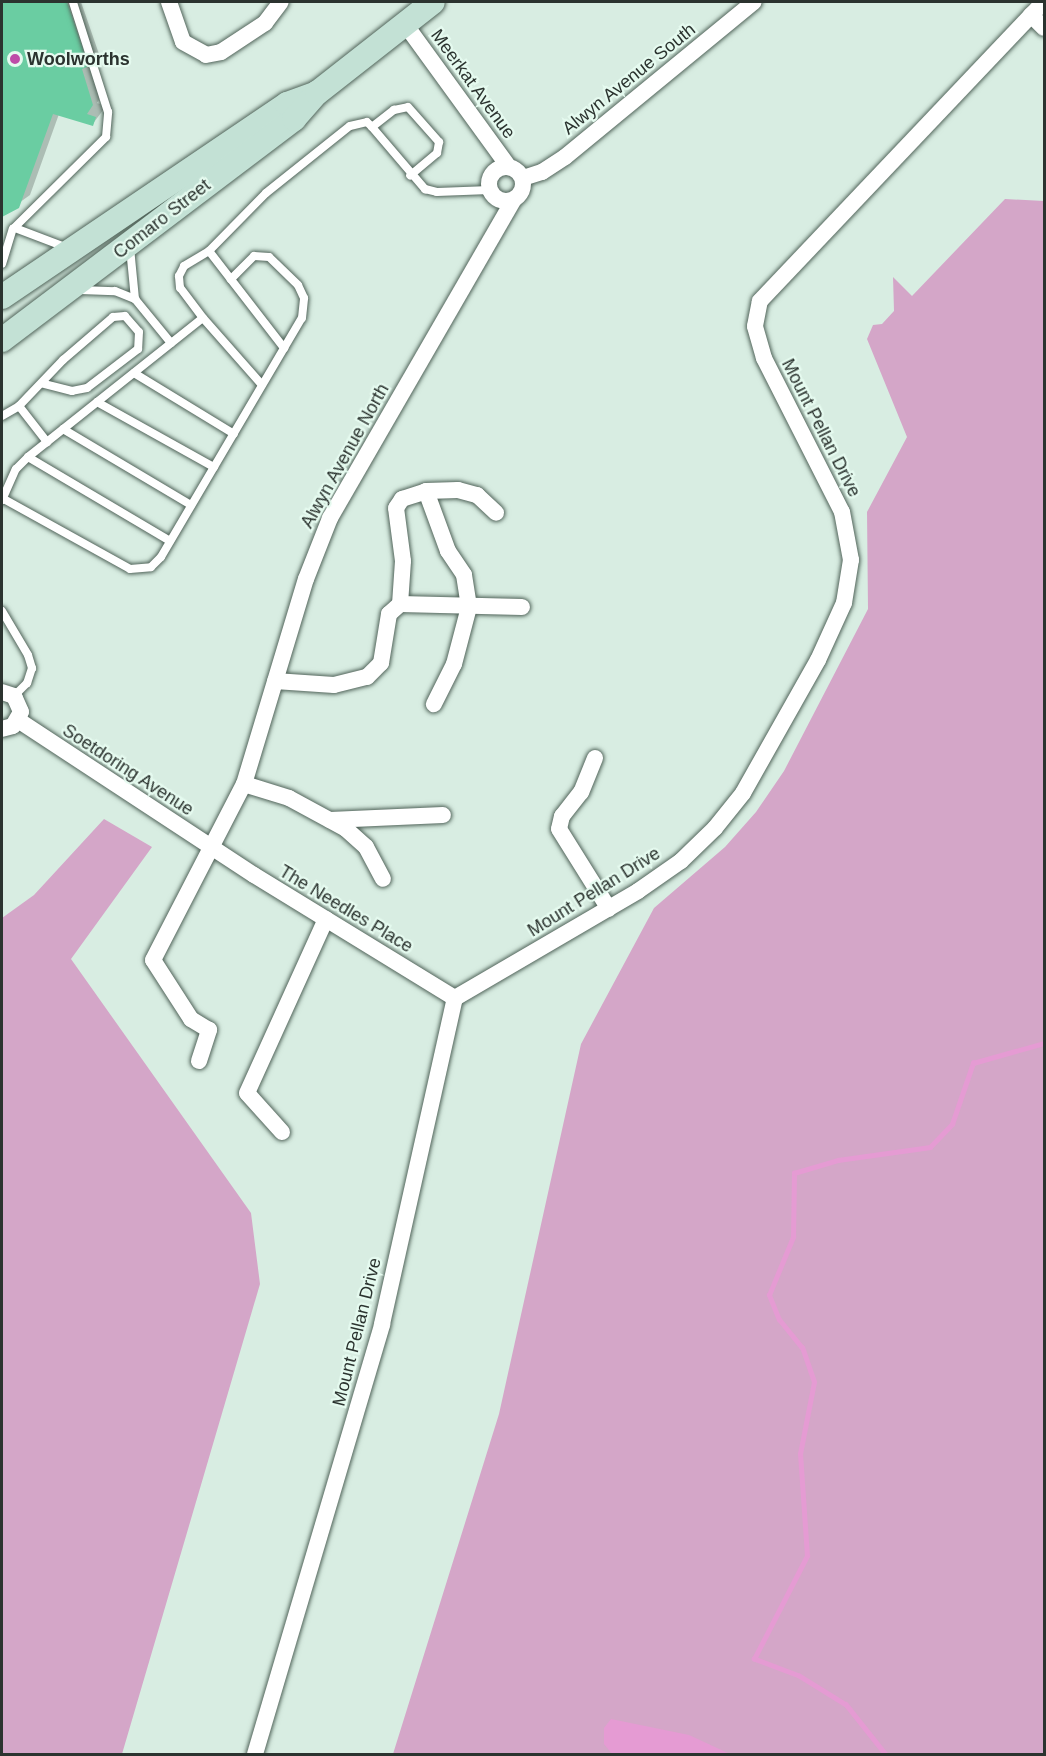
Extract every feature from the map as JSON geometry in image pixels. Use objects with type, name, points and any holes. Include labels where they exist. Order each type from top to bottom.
[{"type":"street","points":[[168,2],[183,42],[206,55],[221,51],[265,22],[281,2]]},
{"type":"street","name":"Comaro Street","points":[[2,340],[294,119],[317,93],[433,2]]},
{"type":"street","name":"Alwyn Avenue South","points":[[523,178],[565,157],[754,2]]},
{"type":"street","name":"Mount Pellan Drive","points":[[255,1755],[382,1324],[455,998],[609,909],[681,861],[715,828],[743,793],[818,660],[846,595],[851,561],[842,512],[764,358],[755,331],[760,300],[1044,2]]},
{"type":"street","points":[[1031,15],[1044,28]]},
{"type":"street","name":"Meerkat Avenue","points":[[405,24],[509,167]]},
{"type":"street","name":"Comaro Street","points":[[2,297],[69,248],[287,104],[317,93]]},
{"type":"street","points":[[509,167],[523,178],[520,196],[513,201],[503,202],[490,190],[493,173],[509,167]]},
{"type":"street","name":"Alwyn Avenue North","points":[[199,1061],[209,1030],[190,1019],[153,960],[215,850],[244,784],[306,579],[330,518],[513,201]]},
{"type":"street","points":[[275,681],[334,685],[367,677],[381,663],[389,614],[400,604],[403,561],[396,508],[402,499],[426,491],[458,490],[477,495],[496,513]]},
{"type":"street","points":[[426,491],[448,551],[464,575],[468,607],[465,633],[454,664],[434,704]]},
{"type":"street","points":[[400,604],[522,607]]},
{"type":"street","points":[[2,729],[18,720],[19,703],[8,694]]},
{"type":"street","name":"Soetdoring Avenue","points":[[18,720],[215,850]]},
{"type":"street","points":[[595,758],[581,792],[562,816],[559,829],[609,909]]},
{"type":"street","points":[[244,784],[290,798],[330,820],[366,847],[383,879]]},
{"type":"street","points":[[330,820],[443,815]]},
{"type":"street","name":"The Needles Place","points":[[215,850],[455,998]]},
{"type":"street","points":[[282,1132],[247,1093],[326,919]]},
{"type":"lane","points":[[2,264],[14,228],[106,137],[108,112],[73,2]]},
{"type":"lane","points":[[372,127],[394,110],[408,107],[439,142],[437,153],[410,176]]},
{"type":"lane","points":[[262,386],[180,288],[179,276],[184,266],[209,251],[266,193],[350,126],[367,122],[410,176],[425,189],[437,192],[490,190]]},
{"type":"lane","points":[[14,228],[69,248]]},
{"type":"lane","points":[[130,244],[129,269],[135,299],[171,343]]},
{"type":"lane","points":[[209,251],[284,348]]},
{"type":"lane","points":[[203,318],[28,457],[16,469],[2,499],[130,569],[151,567],[170,541],[234,434],[284,348],[304,308],[298,285],[269,257],[261,254],[231,279]]},
{"type":"lane","points":[[71,290],[102,289],[135,299]]},
{"type":"lane","points":[[2,417],[19,406],[44,384],[63,360],[113,317],[125,316],[139,332],[138,349],[87,388],[72,391],[44,384]]},
{"type":"lane","points":[[134,373],[234,434]]},
{"type":"lane","points":[[97,402],[213,467]]},
{"type":"lane","points":[[19,406],[47,442]]},
{"type":"lane","points":[[63,429],[191,505]]},
{"type":"lane","points":[[28,457],[170,541]]},
{"type":"lane","points":[[2,611],[28,655],[32,668],[27,683],[8,694]]},
{"type":"shaded area","points":[[1005,199],[1044,201],[1044,1754],[393,1754],[499,1414],[581,1044],[654,908],[725,847],[756,812],[784,771],[868,609],[867,512],[907,437],[867,339],[873,325],[882,324],[894,311],[893,277],[912,296]]},
{"type":"shaded area","points":[[104,819],[152,847],[71,959],[251,1213],[260,1284],[122,1754],[2,1754],[2,918],[34,895]]},
{"type":"shaded area","points":[[611,1719],[689,1735],[730,1754],[612,1754],[604,1744],[604,1728]]},
{"type":"building","points":[[2,2],[67,2],[89,66],[82,69],[93,105],[87,114],[96,117],[93,126],[53,114],[19,208],[2,217]]},
{"type":"waterway","points":[[885,1754],[846,1705],[799,1676],[754,1659],[807,1556],[800,1454],[814,1382],[802,1348],[779,1320],[769,1295],[793,1237],[794,1173],[838,1160],[930,1147],[952,1124],[973,1063],[1044,1043]]},
{"type":"place","name":"Woolworths","points":[[15,59]]}]
